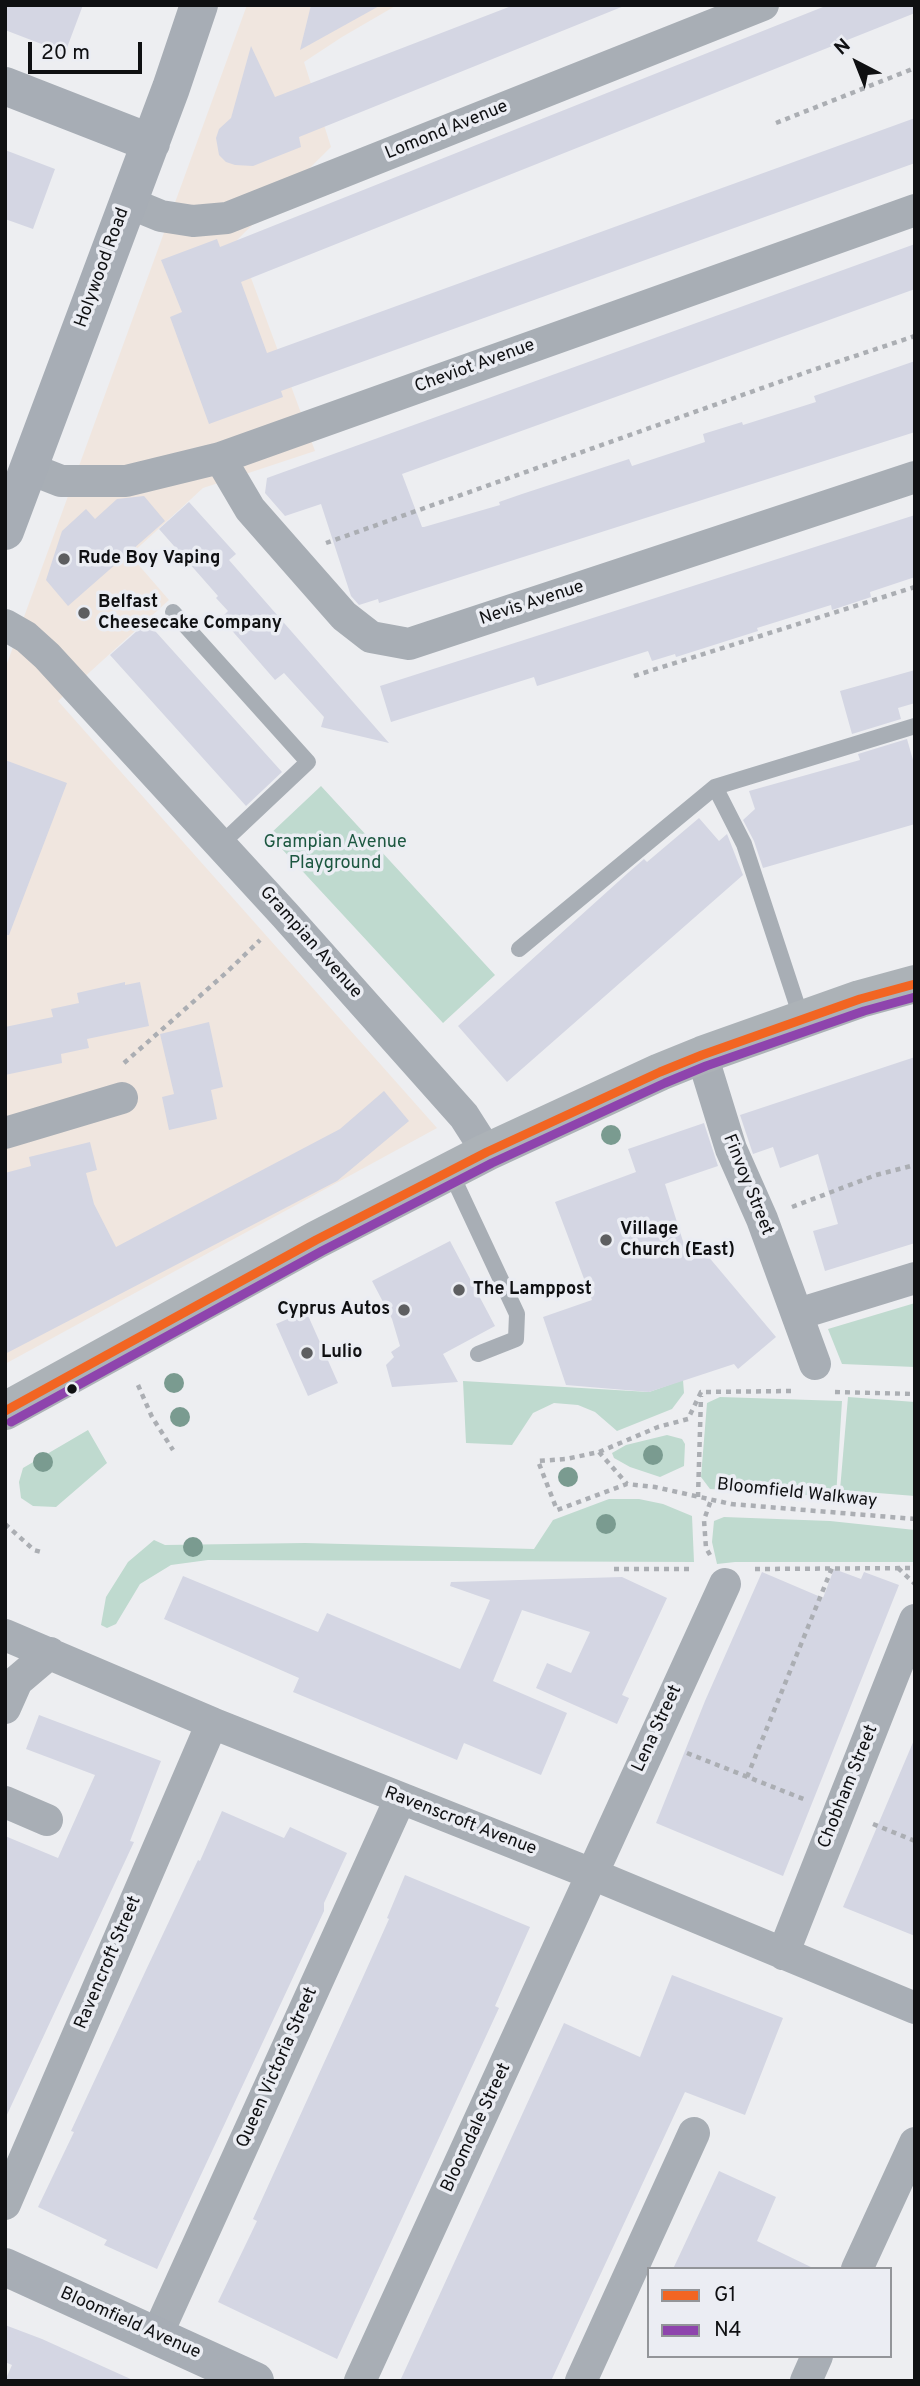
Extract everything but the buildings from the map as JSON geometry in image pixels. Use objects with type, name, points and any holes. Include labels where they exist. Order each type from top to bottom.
[{"type":"main road","name":"Holywood Road","points":[[5,531],[199,5]]},
{"type":"main road","points":[[5,86],[150,143]]},
{"type":"main road","points":[[5,1411],[316,1240],[487,1152],[702,1055],[860,999],[915,984]]},
{"type":"main road","name":"Bloomfield Avenue","points":[[5,2267],[255,2381]]},
{"type":"street","name":"Lomond Avenue","points":[[127,202],[161,216],[193,221],[227,218],[762,5]]},
{"type":"street","name":"Cheviot Avenue","points":[[28,468],[61,481],[126,481],[220,458],[915,210]]},
{"type":"street","name":"Nevis Avenue","points":[[220,458],[250,509],[344,616],[371,636],[409,644],[915,477]]},
{"type":"street","name":"Grampian Avenue","points":[[5,625],[26,637],[47,656],[221,844],[464,1116],[487,1152]]},
{"type":"street","name":"Finvoy Street","points":[[702,1055],[731,1149],[762,1219],[798,1314],[815,1382]]},
{"type":"street","points":[[7,1134],[121,1098]]},
{"type":"street","points":[[798,1314],[915,1278]]},
{"type":"street","name":"Lena Street","points":[[592,1874],[654,1740],[721,1576]]},
{"type":"street","name":"Chobham Street","points":[[783,1954],[915,1620]]},
{"type":"street","points":[[11,1695],[30,1645]]},
{"type":"street","name":"Ravenscroft Avenue","points":[[30,1645],[212,1723],[592,1874],[915,2007]]},
{"type":"street","name":"Ravencroft Street","points":[[5,2204],[212,1723]]},
{"type":"street","name":"Queen Victoria Street","points":[[156,2337],[400,1799]]},
{"type":"street","points":[[5,1802],[47,1820]]},
{"type":"street","name":"Bloomdale Street","points":[[360,2381],[592,1874]]},
{"type":"street","points":[[581,2381],[694,2133]]},
{"type":"street","points":[[858,2267],[915,2143]]},
{"type":"street","points":[[806,2381],[816,2358]]},
{"type":"lane","points":[[173,612],[308,762],[221,844]]},
{"type":"lane","points":[[519,949],[715,787],[915,726]]},
{"type":"lane","points":[[715,787],[744,844],[802,1020]]},
{"type":"lane","points":[[450,1171],[517,1314],[516,1339],[478,1354]]},
{"type":"path","points":[[776,123],[915,68]]},
{"type":"path","points":[[295,560],[317,546],[915,336]]},
{"type":"path","points":[[634,676],[915,587]]},
{"type":"path","points":[[121,1098],[121,1066],[227,972],[285,915]]},
{"type":"path","points":[[762,1219],[876,1175],[915,1165]]},
{"type":"path","points":[[701,1392],[815,1382],[915,1394]]},
{"type":"path","points":[[138,1385],[152,1418],[173,1450]]},
{"type":"path","points":[[627,1484],[599,1452],[657,1427],[688,1419],[701,1392]]},
{"type":"path","points":[[698,1496],[701,1392]]},
{"type":"path","name":"Bloomfield Walkway","points":[[599,1452],[566,1459],[538,1461],[557,1510],[627,1484],[731,1504],[915,1519]]},
{"type":"path","points":[[711,1500],[704,1520],[706,1548],[721,1576]]},
{"type":"path","points":[[5,1524],[41,1552]]},
{"type":"path","points":[[747,1777],[832,1568]]},
{"type":"path","points":[[614,1569],[721,1576],[832,1568],[915,1568]]},
{"type":"path","points":[[898,1568],[915,1584]]},
{"type":"path","points":[[654,1740],[915,1841]]},
{"type":"shaded area","points":[[247,5],[397,5],[304,62],[331,147],[237,240],[315,451],[203,488],[130,555],[169,600],[58,701],[437,1128],[5,1364],[5,669]]},
{"type":"green space","name":"Grampian Avenue Playground","points":[[321,786],[495,975],[443,1023],[269,835]]},
{"type":"green space","points":[[915,1303],[915,1367],[842,1364],[828,1329]]},
{"type":"green space","points":[[683,1380],[684,1393],[672,1409],[617,1431],[595,1412],[578,1405],[554,1403],[533,1413],[512,1445],[466,1443],[463,1381],[649,1392]]},
{"type":"green space","points":[[720,1397],[842,1401],[836,1497],[710,1489],[701,1477],[707,1403]]},
{"type":"green space","points":[[848,1397],[915,1402],[915,1496],[840,1490]]},
{"type":"green space","points":[[88,1430],[107,1463],[56,1507],[33,1506],[21,1498],[19,1482],[23,1468]]},
{"type":"green space","points":[[667,1435],[682,1439],[685,1444],[684,1466],[660,1477],[630,1467],[614,1458],[612,1453],[626,1445]]},
{"type":"green space","points":[[609,1499],[639,1499],[663,1504],[692,1516],[694,1562],[208,1560],[171,1565],[140,1584],[116,1624],[107,1628],[101,1625],[106,1597],[128,1562],[154,1540],[165,1545],[305,1543],[534,1549],[553,1520]]},
{"type":"green space","points":[[724,1517],[830,1521],[915,1530],[915,1562],[717,1564],[712,1542],[714,1521]]},
{"type":"transit line","name":"G1","points":[[5,1411],[316,1240],[487,1152],[702,1055],[860,999],[915,984]]},
{"type":"transit line","name":"N4","points":[[11,1422],[322,1251],[492,1163],[706,1066],[864,1011],[915,997]]},
{"type":"place","name":"Rude Boy Vaping","points":[[64,559]]},
{"type":"place","name":"Belfast Cheesecake Company","points":[[84,613]]},
{"type":"place","name":"Village Church (East)","points":[[606,1240]]},
{"type":"place","name":"The Lamppost","points":[[459,1290]]},
{"type":"place","name":"Cyprus Autos","points":[[404,1310]]},
{"type":"place","name":"Lulio","points":[[307,1353]]}]
